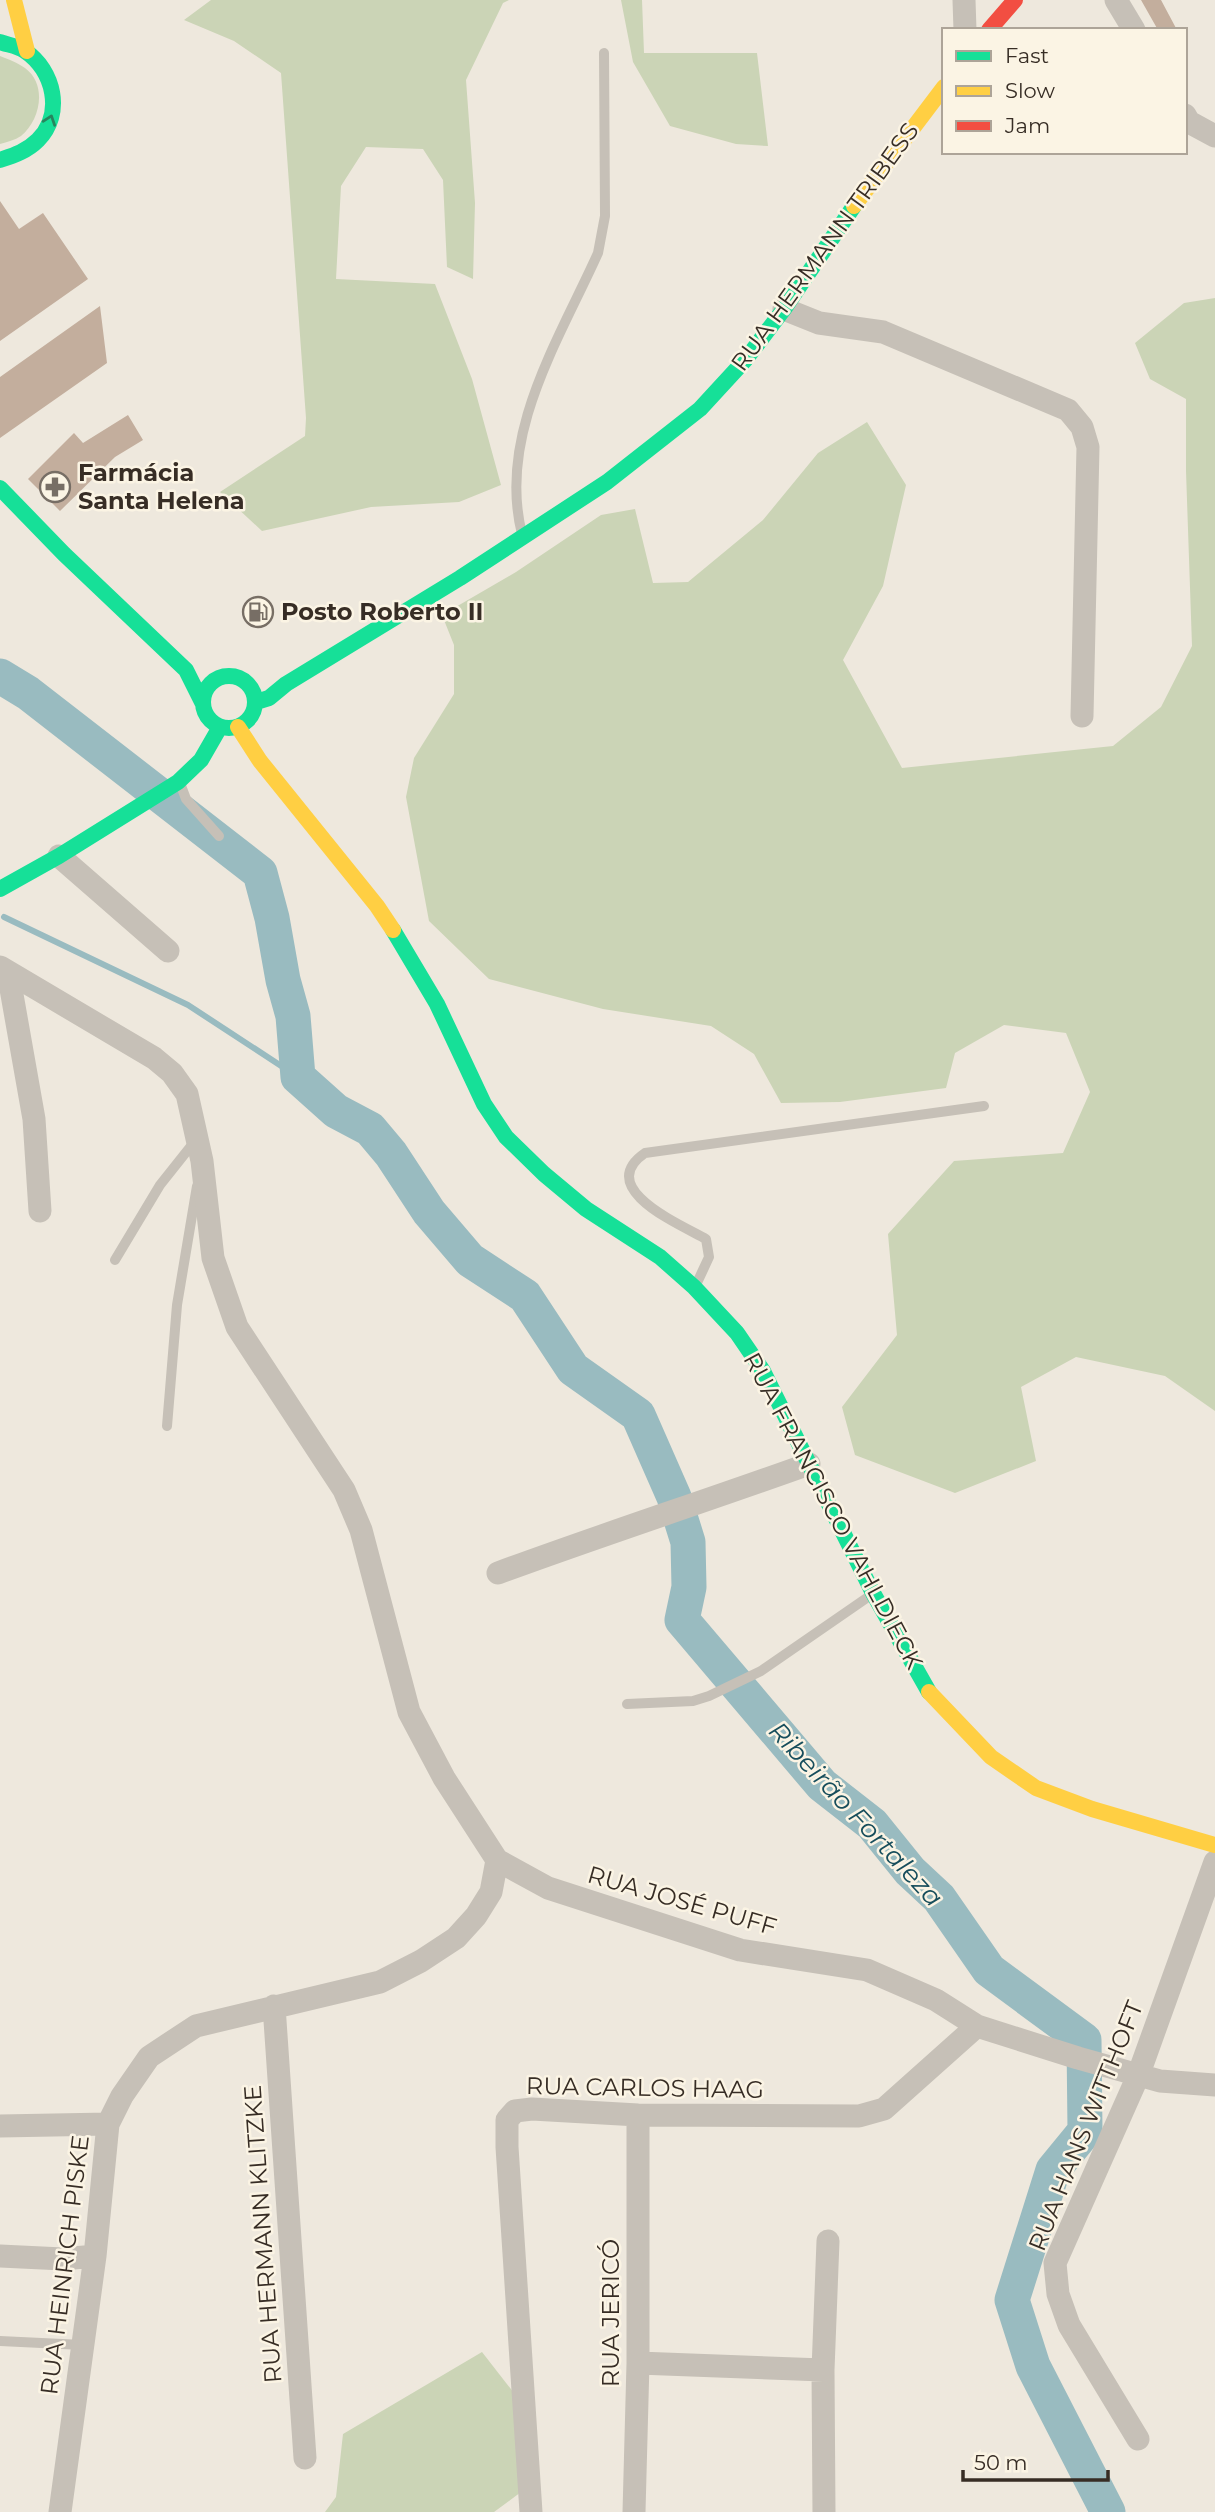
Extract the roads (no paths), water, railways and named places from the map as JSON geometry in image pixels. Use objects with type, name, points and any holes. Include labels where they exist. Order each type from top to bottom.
[{"type":"main road","points":[[14,0],[27,51]]},
{"type":"main road","points":[[991,28],[1014,0]]},
{"type":"main road","points":[[0,42],[15,45],[37,60],[51,82],[54,95],[51,121],[45,133],[26,152],[0,160]]},
{"type":"main road","name":"RUA HERMANN TRIBESS","points":[[256,702],[269,698],[286,684],[607,482],[700,409],[746,359],[784,309],[849,212],[942,91]]},
{"type":"main road","points":[[0,488],[64,554],[186,670],[203,704],[205,714],[212,722],[220,727],[238,727],[251,718],[256,702],[247,682]]},
{"type":"main road","points":[[186,670],[220,677],[234,676],[247,682],[286,684]]},
{"type":"main road","points":[[203,704],[208,685],[220,677]]},
{"type":"main road","points":[[0,890],[178,781],[201,760],[220,727]]},
{"type":"main road","name":"RUA FRANCISCO VAHLDIECK","points":[[238,727],[260,761],[377,906],[405,947],[437,1003],[484,1104],[506,1137],[586,1209],[660,1257],[694,1287],[737,1334],[763,1371],[873,1593],[929,1692],[991,1757],[1037,1788],[1092,1809],[1215,1845]]},
{"type":"street","points":[[964,0],[965,28]]},
{"type":"street","points":[[1116,0],[1133,28]]},
{"type":"street","points":[[1187,118],[1215,136]]},
{"type":"street","points":[[784,309],[819,323],[883,332],[1068,410],[1082,427],[1088,447],[1082,716]]},
{"type":"street","points":[[59,856],[168,951]]},
{"type":"street","points":[[4,970],[154,1058],[172,1073],[187,1094],[200,1150],[213,1258],[237,1327],[344,1490],[361,1530],[408,1712],[444,1778],[497,1860]]},
{"type":"street","points":[[4,970],[34,1119],[40,1211]]},
{"type":"street","points":[[498,1573],[809,1464]]},
{"type":"street","name":"RUA HEINRICH PISKE","points":[[60,2512],[95,2256],[108,2124],[122,2096],[149,2057],[196,2026],[380,1982],[421,1961],[457,1938],[476,1916],[491,1892],[497,1860]]},
{"type":"street","name":"RUA JOSÉ PUFF","points":[[497,1860],[548,1888],[740,1950],[867,1970],[936,2000],[977,2026],[1078,2058],[1160,2081],[1215,2085]]},
{"type":"street","name":"RUA HANS WITTHOFT","points":[[1138,2439],[1069,2325],[1058,2294],[1055,2263],[1138,2076],[1215,1862]]},
{"type":"street","name":"RUA HERMANN KLITZKE","points":[[274,2006],[305,2458]]},
{"type":"street","name":"RUA CARLOS HAAG","points":[[531,2512],[507,2120],[515,2111],[532,2109],[638,2115],[859,2116],[884,2109],[977,2026]]},
{"type":"street","name":"RUA JERICÓ","points":[[634,2512],[638,2363],[638,2115]]},
{"type":"street","points":[[0,2126],[108,2124]]},
{"type":"street","points":[[824,2512],[823,2370],[828,2241]]},
{"type":"street","points":[[0,2256],[63,2259],[95,2256]]},
{"type":"street","points":[[638,2363],[823,2370]]},
{"type":"lane","points":[[522,537],[517,518],[515,489],[524,427],[542,372],[598,253],[603,235],[604,53]]},
{"type":"lane","points":[[178,781],[186,799],[219,836]]},
{"type":"lane","points":[[694,1287],[709,1257],[706,1239],[656,1211],[630,1188],[628,1175],[633,1160],[645,1153],[984,1106]]},
{"type":"lane","points":[[115,1260],[160,1185],[200,1150]]},
{"type":"lane","points":[[167,1426],[177,1306],[200,1150]]},
{"type":"lane","points":[[627,1704],[693,1701],[709,1696],[761,1671],[873,1593]]},
{"type":"lane","points":[[0,2340],[83,2345]]},
{"type":"waterway","name":"Ribeirão Fortaleza","points":[[0,676],[28,693],[260,873],[293,1016],[298,1077],[336,1111],[370,1129],[391,1154],[429,1212],[470,1260],[525,1296],[573,1369],[638,1415],[674,1497],[688,1542],[689,1587],[682,1620],[822,1785],[872,1824],[910,1871],[939,1898],[989,1970],[1084,2040],[1085,2131],[1053,2170],[1012,2300],[1033,2366],[1108,2512]]},
{"type":"waterway","name":"Ribeirão Fortaleza","points":[[4,917],[188,1005],[298,1077]]},
{"type":"place","name":"Farmácia Santa Helena","points":[[55,487]]},
{"type":"place","name":"Posto Roberto II","points":[[258,612]]}]
